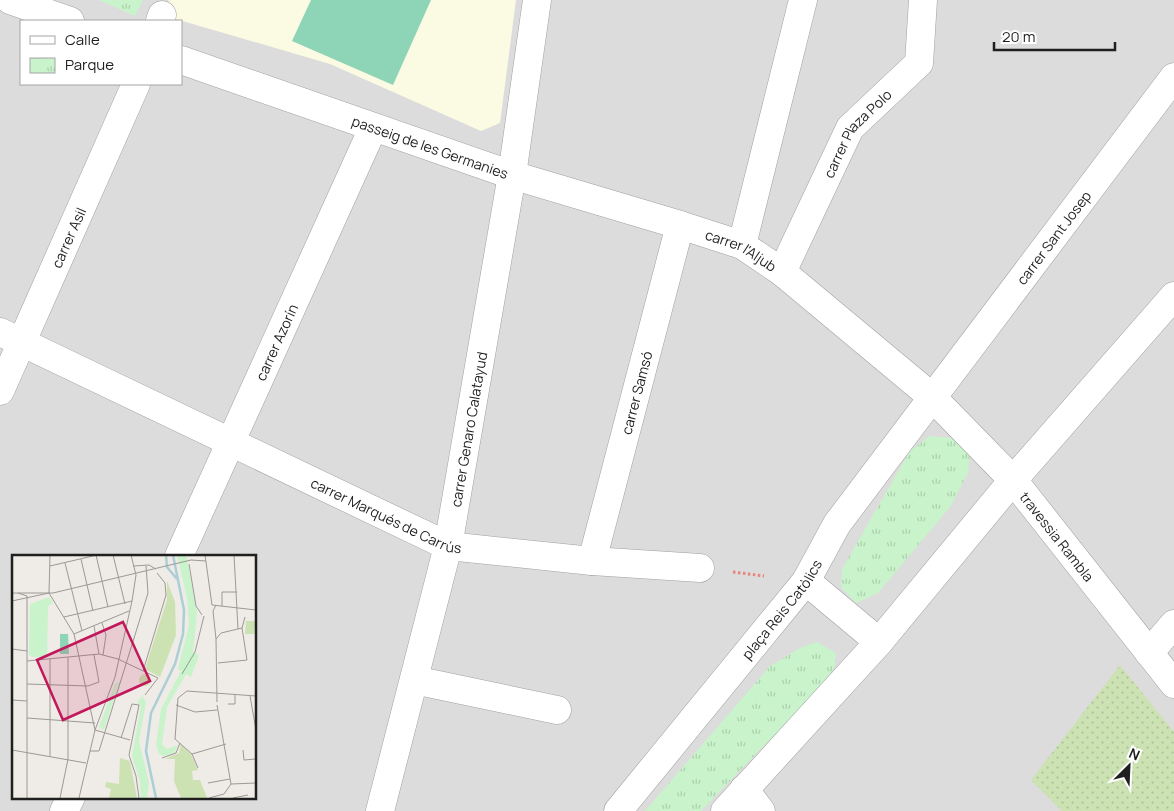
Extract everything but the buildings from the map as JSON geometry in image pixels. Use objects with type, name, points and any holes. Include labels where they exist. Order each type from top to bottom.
[{"type":"street","points":[[10,0],[67,20]]},
{"type":"street","name":"passeig de les Germanies","points":[[182,60],[512,175],[537,0]]},
{"type":"street","points":[[742,245],[802,0]]},
{"type":"street","name":"carrer Plaza Polo","points":[[782,272],[850,128],[919,63],[923,0]]},
{"type":"street","name":"carrer Sant Josep","points":[[932,397],[1174,77]]},
{"type":"street","name":"carrer Asil","points":[[0,391],[11,337],[136,85]]},
{"type":"street","name":"carrer Azorín","points":[[179,555],[373,128]]},
{"type":"street","name":"carrer l'Aljub","points":[[512,175],[742,245],[782,272],[932,397]]},
{"type":"street","name":"carrer Genaro Calatayud","points":[[380,811],[448,546],[512,175]]},
{"type":"street","name":"carrer Samsó","points":[[592,561],[680,225]]},
{"type":"street","points":[[725,811],[879,642],[1013,480],[1174,296]]},
{"type":"street","name":"carrer Marqués de Carrús","points":[[11,337],[448,546],[592,561],[700,568]]},
{"type":"street","name":"travessia Rambla","points":[[932,397],[1013,480],[1174,684]]},
{"type":"street","name":"plaça Reis Catòlics","points":[[618,811],[806,581],[837,524],[932,397]]},
{"type":"street","points":[[806,581],[879,642]]},
{"type":"street","points":[[1149,653],[1174,624]]},
{"type":"street","points":[[414,680],[557,710]]},
{"type":"street","points":[[744,789],[760,811]]},
{"type":"street","points":[[64,811],[70,798]]},
{"type":"path","points":[[700,568],[806,581]]},
{"type":"shaded area","points":[[0,0],[1174,0],[1174,811],[0,811]]},
{"type":"shaded area","points":[[169,0],[516,0],[500,123],[481,131],[330,64],[162,15]]},
{"type":"green space","points":[[99,0],[143,0],[135,16]]},
{"type":"green space","points":[[311,0],[431,0],[393,85],[292,41]]},
{"type":"green space","points":[[930,436],[951,438],[970,453],[968,473],[950,507],[878,593],[856,603],[841,587],[842,569],[910,451]]},
{"type":"green space","points":[[817,642],[836,653],[834,669],[804,704],[701,811],[645,811],[770,666],[802,647]]},
{"type":"green space","points":[[1120,665],[1174,732],[1174,811],[1062,811],[1031,780]]}]
